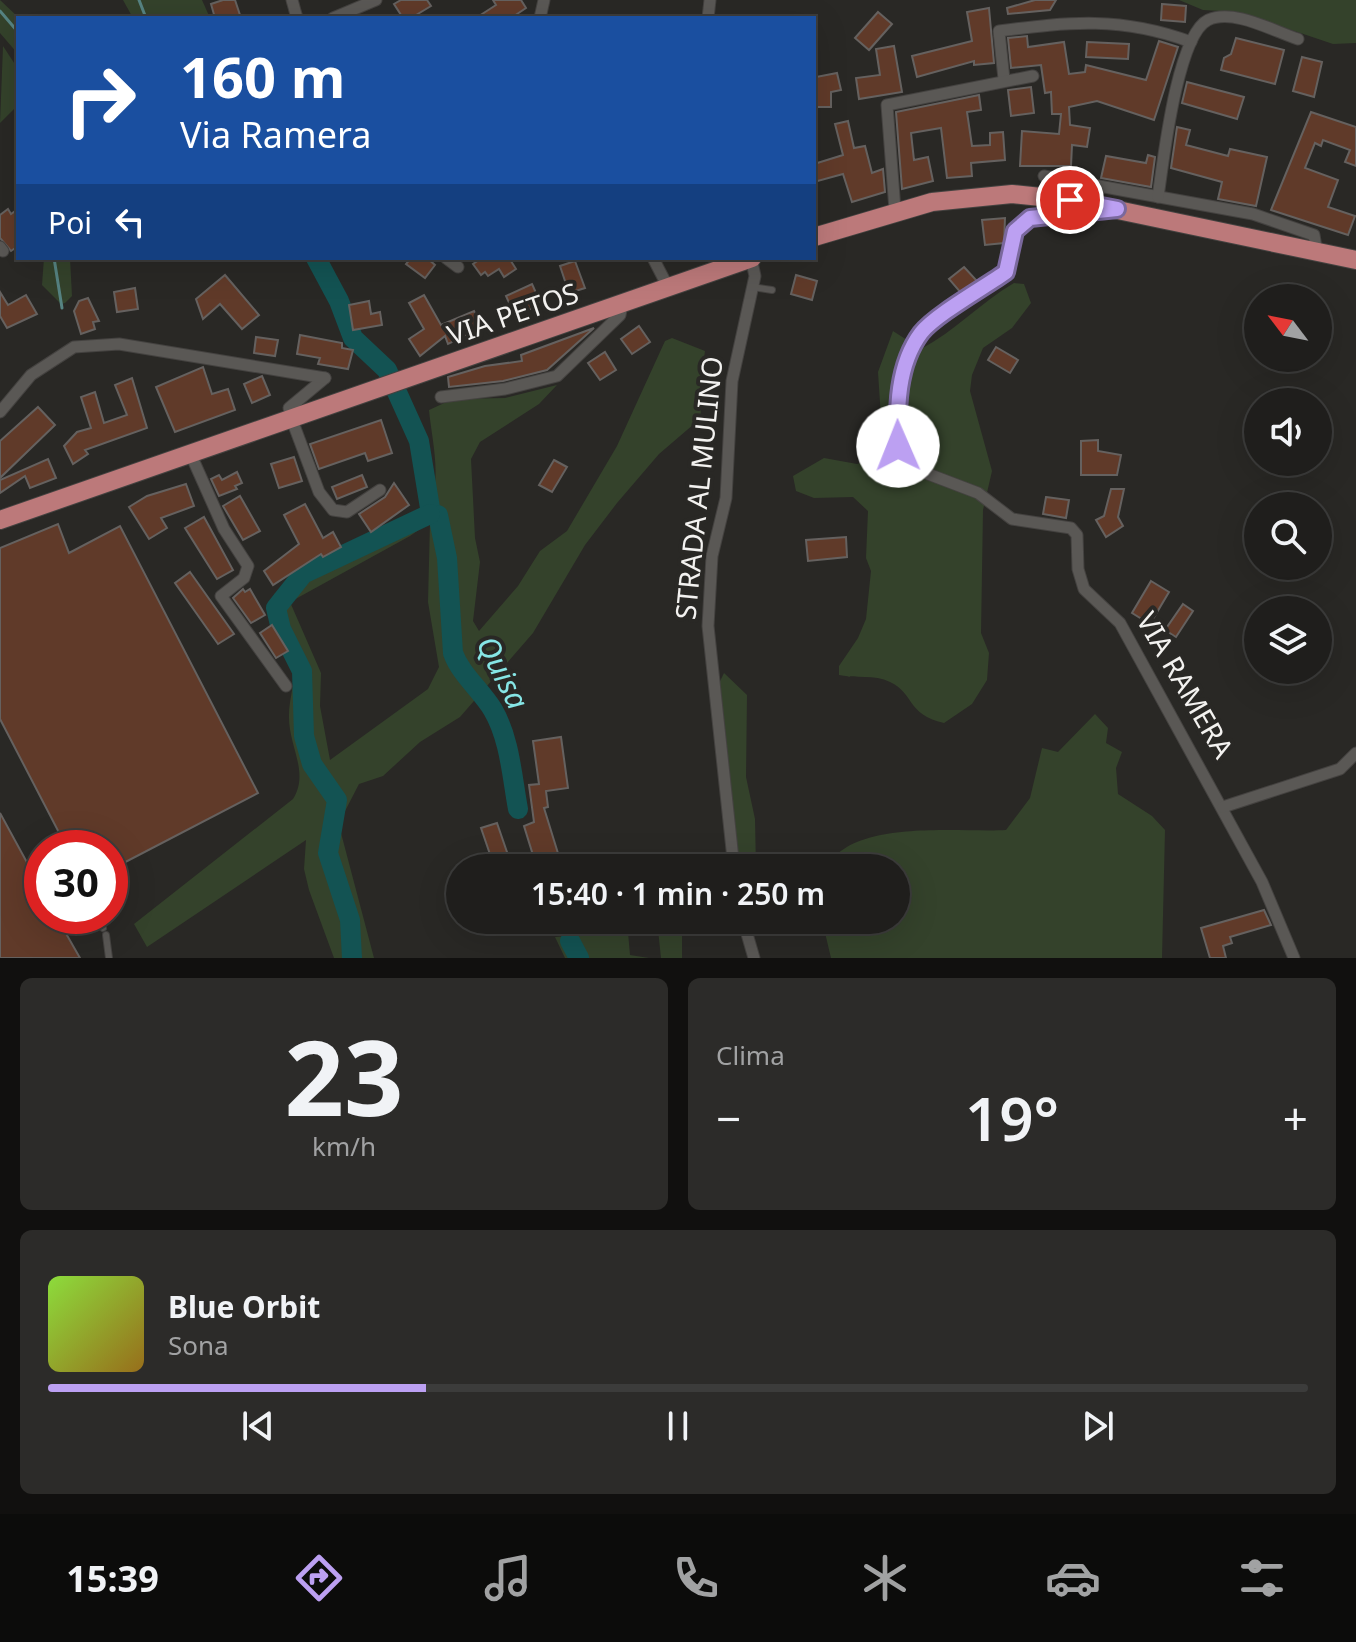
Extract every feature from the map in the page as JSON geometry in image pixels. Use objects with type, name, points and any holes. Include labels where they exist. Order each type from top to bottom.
[{"type":"main road","name":"VIA RAMERA","points":[[816,236],[895,210],[952,198],[1002,194],[1070,200],[1356,260]]},
{"type":"main road","name":"VIA PETOS","points":[[0,520],[191,455],[290,414],[373,392],[746,260]]},
{"type":"street","points":[[338,16],[376,0]]},
{"type":"street","points":[[1158,197],[1167,133],[1184,59],[1198,27],[1210,19],[1234,17],[1298,39]]},
{"type":"street","points":[[1004,79],[999,31],[1056,22],[1114,24],[1156,29],[1191,42]]},
{"type":"street","points":[[895,210],[887,105],[1004,79],[1033,76]]},
{"type":"street","points":[[1044,176],[1250,213],[1314,235],[1317,253]]},
{"type":"street","name":"VIA RAMERA","points":[[1117,209],[1030,218],[1015,231],[1006,272],[922,331],[912,350],[897,407],[898,446],[904,462],[978,493],[1012,519],[1071,528],[1077,535],[1078,569],[1084,589],[1120,623],[1262,882],[1294,958]]},
{"type":"street","points":[[1243,237],[1250,213]]},
{"type":"street","points":[[449,260],[458,267]]},
{"type":"street","points":[[654,260],[669,289]]},
{"type":"street","name":"STRADA AL MULINO","points":[[732,854],[708,626],[712,556],[726,498],[732,381],[755,276],[751,260]]},
{"type":"street","points":[[441,397],[505,389],[557,376],[620,315],[622,305]]},
{"type":"street","points":[[0,410],[31,375],[74,347],[119,344],[325,378],[290,414],[319,492],[333,510],[347,512],[380,490]]},
{"type":"street","points":[[191,455],[228,537],[248,566],[244,578],[221,596],[286,686]]},
{"type":"street","points":[[1223,807],[1340,769],[1356,753]]},
{"type":"street","points":[[747,934],[754,958]]},
{"type":"lane","points":[[752,287],[772,290]]},
{"type":"lane","points":[[106,935],[109,958]]},
{"type":"green space","points":[[0,0],[17,16],[16,52],[0,33]]},
{"type":"green space","points":[[123,0],[202,0],[209,16],[132,16]]},
{"type":"green space","points":[[1179,0],[1356,0],[1356,43],[1333,44],[1238,12],[1203,10]]},
{"type":"green space","points":[[3,46],[16,66],[16,107],[0,123]]},
{"type":"green space","points":[[44,260],[70,260],[72,296],[65,303],[61,304],[42,285]]},
{"type":"green space","points":[[1014,283],[1024,284],[1031,303],[1012,328],[983,348],[972,375],[970,391],[992,471],[983,510],[981,633],[989,653],[987,680],[972,704],[944,723],[923,714],[904,692],[890,682],[839,675],[839,666],[858,638],[866,619],[871,571],[866,558],[868,511],[853,497],[814,498],[796,491],[793,476],[824,458],[857,464],[878,458],[882,433],[878,372],[893,331],[921,349]]},
{"type":"green space","points":[[672,338],[705,351],[700,386],[701,418],[659,454],[617,503],[585,545],[533,633],[460,717],[420,742],[383,776],[359,784],[343,815],[341,833],[374,958],[334,958],[304,869],[306,840],[147,947],[134,924],[293,799],[299,779],[289,715],[295,666],[277,613],[274,594],[312,567],[421,518],[429,507],[435,480],[429,410],[453,399],[505,398],[557,385],[539,404],[480,442],[471,459],[475,538],[480,562],[473,621],[479,631],[518,586],[540,551],[567,531],[617,446],[665,341]],"holes":[[[430,522],[428,602],[439,667],[428,689],[330,760],[320,706],[321,673],[290,602]]]},
{"type":"green space","points":[[724,673],[747,695],[746,777],[755,819],[756,854],[727,854],[710,702]]},
{"type":"green space","points":[[1095,714],[1108,728],[1106,743],[1122,752],[1116,768],[1118,794],[1152,816],[1165,830],[1162,958],[831,958],[825,934],[910,934],[910,854],[838,854],[840,852],[859,841],[909,831],[1006,830],[1030,798],[1042,748],[1058,752]]},
{"type":"green space","points":[[628,934],[630,955],[649,958],[565,958],[555,937]]},
{"type":"green space","points":[[658,934],[682,934],[682,958],[661,958]]},
{"type":"building","points":[[235,0],[240,16],[214,16],[211,4]]},
{"type":"building","points":[[401,0],[427,0],[431,6],[414,16],[402,16],[394,4]]},
{"type":"building","points":[[493,0],[521,0],[526,8],[514,16],[479,16],[496,5]]},
{"type":"building","points":[[1035,0],[1056,0],[1050,10],[1008,14],[1007,8]]},
{"type":"building","points":[[1162,4],[1186,6],[1185,22],[1161,20]]},
{"type":"building","points":[[989,8],[994,63],[974,65],[974,61],[917,77],[912,56],[972,41],[967,12]]},
{"type":"building","points":[[878,12],[892,24],[869,50],[855,38]]},
{"type":"building","points":[[1027,36],[1028,47],[1064,42],[1069,74],[1085,72],[1086,65],[1146,80],[1159,41],[1178,47],[1154,120],[1097,101],[1069,107],[1070,125],[1090,128],[1087,147],[1072,145],[1071,166],[1020,166],[1022,131],[1059,134],[1061,114],[1052,114],[1051,92],[1045,93],[1041,65],[1011,68],[1008,38]]},
{"type":"building","points":[[1236,38],[1284,50],[1275,84],[1221,70]]},
{"type":"building","points":[[1087,42],[1129,44],[1128,59],[1086,57]]},
{"type":"building","points":[[894,46],[902,92],[859,99],[856,78],[880,75],[876,49]]},
{"type":"building","points":[[1302,57],[1322,62],[1314,97],[1293,91]]},
{"type":"building","points":[[837,73],[841,90],[831,92],[831,107],[817,107],[816,77]]},
{"type":"building","points":[[1187,82],[1244,97],[1237,119],[1182,103]]},
{"type":"building","points":[[1031,87],[1034,113],[1011,116],[1008,90]]},
{"type":"building","points":[[979,95],[981,110],[967,112],[972,146],[990,145],[990,133],[1003,132],[1005,160],[971,163],[972,176],[947,178],[941,128],[911,133],[914,160],[928,157],[933,181],[902,189],[896,112]]},
{"type":"building","points":[[1311,112],[1356,127],[1356,166],[1345,162],[1350,150],[1323,140],[1321,146],[1315,143],[1305,168],[1338,180],[1328,207],[1355,216],[1348,235],[1271,210]]},
{"type":"building","points":[[848,121],[854,148],[865,146],[872,173],[883,169],[885,192],[852,202],[843,174],[816,181],[816,163],[843,155],[835,124]]},
{"type":"building","points":[[1177,127],[1190,130],[1186,145],[1228,156],[1230,149],[1267,157],[1256,206],[1218,199],[1222,182],[1171,168]]},
{"type":"building","points":[[1148,155],[1155,157],[1151,187],[1101,178],[1106,156],[1146,163]]},
{"type":"building","points":[[8,209],[11,214],[16,210],[16,247],[11,251],[0,238],[0,215]]},
{"type":"building","points":[[1005,218],[1004,243],[985,245],[982,220]]},
{"type":"building","points":[[409,260],[429,260],[435,265],[425,278],[406,264]]},
{"type":"building","points":[[479,260],[510,260],[516,269],[504,277],[499,269],[488,276],[485,272],[481,275],[473,264]]},
{"type":"building","points":[[575,261],[585,288],[569,293],[560,266]]},
{"type":"building","points":[[964,267],[977,281],[961,293],[949,279]]},
{"type":"building","points":[[225,275],[259,315],[242,329],[220,304],[203,319],[196,299]]},
{"type":"building","points":[[796,275],[817,281],[812,300],[791,294]]},
{"type":"building","points":[[532,284],[541,304],[515,316],[506,296]]},
{"type":"building","points":[[135,288],[138,309],[117,312],[114,292]]},
{"type":"building","points":[[0,292],[8,305],[26,295],[37,314],[7,328],[0,316]]},
{"type":"building","points":[[424,295],[441,325],[474,311],[482,328],[448,344],[445,336],[420,356],[409,339],[424,329],[409,303]]},
{"type":"building","points":[[88,298],[99,321],[93,322],[95,329],[81,334],[74,311],[79,301]]},
{"type":"building","points":[[369,301],[371,314],[380,312],[382,325],[353,330],[349,305]]},
{"type":"building","points":[[639,326],[650,342],[632,354],[621,339]]},
{"type":"building","points":[[594,328],[547,370],[503,381],[449,387],[448,377],[485,366],[522,361],[521,355]]},
{"type":"building","points":[[300,335],[342,343],[342,348],[353,350],[348,369],[318,364],[320,358],[297,354]]},
{"type":"building","points":[[256,337],[278,340],[275,356],[254,353]]},
{"type":"building","points":[[996,347],[1018,360],[1010,373],[988,360]]},
{"type":"building","points":[[605,352],[616,370],[600,380],[588,363]]},
{"type":"building","points":[[203,367],[212,394],[228,389],[235,410],[175,432],[156,387]]},
{"type":"building","points":[[262,376],[270,395],[252,403],[244,384]]},
{"type":"building","points":[[132,378],[147,428],[85,450],[88,454],[73,464],[64,446],[77,432],[91,428],[81,397],[95,392],[104,423],[127,415],[115,385]]},
{"type":"building","points":[[38,407],[55,425],[0,478],[0,441]]},
{"type":"building","points":[[381,420],[392,453],[368,461],[365,453],[319,469],[310,444]]},
{"type":"building","points":[[1098,440],[1098,451],[1121,455],[1117,475],[1081,475],[1081,441]]},
{"type":"building","points":[[294,457],[302,481],[279,488],[271,464]]},
{"type":"building","points":[[48,459],[56,478],[30,488],[25,476],[0,493],[0,480]]},
{"type":"building","points":[[554,460],[567,467],[552,492],[539,485]]},
{"type":"building","points":[[237,472],[242,483],[235,486],[237,489],[219,496],[211,479],[219,475],[222,480]]},
{"type":"building","points":[[362,475],[367,487],[337,499],[332,487]]},
{"type":"building","points":[[394,483],[409,505],[371,532],[359,514],[385,497]]},
{"type":"building","points":[[186,484],[194,506],[161,518],[167,528],[149,539],[129,507],[147,496]]},
{"type":"building","points":[[1111,489],[1124,489],[1118,517],[1123,526],[1106,537],[1096,520],[1104,516]]},
{"type":"building","points":[[240,496],[260,531],[243,540],[223,506]]},
{"type":"building","points":[[1046,497],[1069,500],[1066,518],[1043,514]]},
{"type":"building","points":[[305,504],[323,538],[333,532],[341,547],[323,557],[321,554],[273,585],[264,571],[299,544],[284,515]]},
{"type":"building","points":[[204,517],[233,570],[217,579],[185,528]]},
{"type":"building","points":[[58,524],[69,553],[120,526],[258,793],[128,861],[128,830],[58,830],[0,719],[0,548]]},
{"type":"building","points":[[846,537],[847,557],[808,561],[806,540]]},
{"type":"building","points":[[190,572],[234,634],[218,644],[175,583]]},
{"type":"building","points":[[1151,581],[1169,592],[1150,624],[1132,613]]},
{"type":"building","points":[[243,589],[245,592],[250,589],[265,615],[251,623],[233,598]]},
{"type":"building","points":[[1183,604],[1193,611],[1176,637],[1165,630]]},
{"type":"building","points":[[272,625],[288,651],[276,658],[260,633]]},
{"type":"building","points":[[561,737],[568,788],[546,791],[548,807],[544,808],[558,854],[533,854],[524,826],[534,822],[529,785],[539,784],[533,741]]},
{"type":"building","points":[[0,813],[24,857],[24,934],[66,934],[80,958],[0,958]]},
{"type":"building","points":[[497,823],[508,854],[490,854],[481,828]]},
{"type":"building","points":[[1264,910],[1271,925],[1230,937],[1232,943],[1223,946],[1226,958],[1210,958],[1201,928]]},
{"type":"waterway","name":"Quisa","points":[[139,0],[145,16]]},
{"type":"waterway","points":[[0,11],[16,30]]},
{"type":"waterway","points":[[54,260],[62,308]]},
{"type":"waterway","name":"Quisa","points":[[317,260],[339,301],[353,338],[387,370],[419,441],[431,514]]},
{"type":"waterway","points":[[352,958],[350,920],[328,853],[337,800],[312,764],[304,736],[302,671],[281,629],[276,608],[303,574],[430,514]]},
{"type":"waterway","name":"Quisa","points":[[438,515],[447,558],[453,653],[499,721],[510,758],[518,809]]},
{"type":"waterway","name":"Quisa","points":[[570,941],[579,958]]},
{"type":"route","points":[[898,446],[897,407],[904,373],[922,331],[1006,272],[1015,231],[1030,218],[1117,209],[1070,200]]}]
